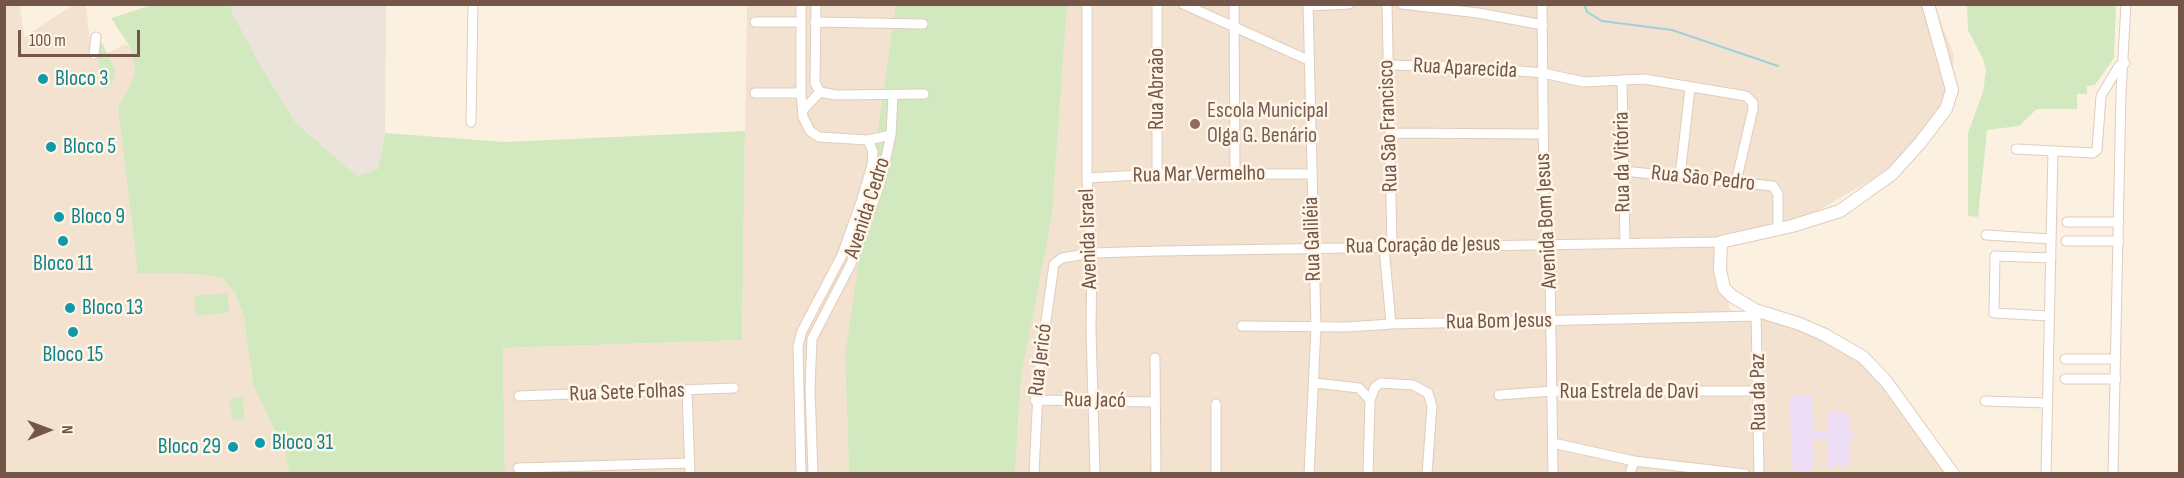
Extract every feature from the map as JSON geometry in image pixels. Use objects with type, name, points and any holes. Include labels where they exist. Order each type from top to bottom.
[{"type":"street","points":[[471,122],[473,4]]},
{"type":"street","name":"Avenida Cedro","points":[[801,4],[801,93],[805,124],[819,137],[868,140],[873,152],[872,165],[853,224],[833,272],[802,331],[798,346],[801,474]]},
{"type":"street","points":[[816,4],[815,82],[820,92]]},
{"type":"street","name":"Avenida Israel","points":[[1087,4],[1087,178],[1092,253],[1095,474]]},
{"type":"street","name":"Rua Abraão","points":[[1157,4],[1157,174]]},
{"type":"street","points":[[1183,4],[1279,49],[1308,60]]},
{"type":"street","points":[[1234,4],[1235,174]]},
{"type":"street","points":[[1308,5],[1349,4]]},
{"type":"street","name":"Rua São Francisco","points":[[1387,4],[1386,65],[1390,133],[1388,247],[1392,324]]},
{"type":"street","points":[[1402,4],[1477,9],[1543,26]]},
{"type":"street","name":"Avenida Bom Jesus","points":[[1542,4],[1543,134],[1551,321],[1553,474]]},
{"type":"street","name":"Rua Coração de Jesus","points":[[1067,257],[1092,253],[1721,242],[1778,230],[1840,211],[1865,195],[1892,174],[1946,109],[1952,90],[1951,78],[1928,4]]},
{"type":"street","points":[[2113,474],[2121,93],[2125,63],[2126,4]]},
{"type":"street","name":"Rua Galiléia","points":[[1308,5],[1316,328],[1309,474]]},
{"type":"street","points":[[755,22],[801,22]]},
{"type":"street","points":[[815,22],[923,24]]},
{"type":"street","points":[[94,54],[96,37]]},
{"type":"street","points":[[2016,149],[2093,153],[2097,150],[2101,96],[2119,66],[2125,63]]},
{"type":"street","name":"Rua Aparecida","points":[[1386,65],[1472,67],[1543,74],[1584,82],[1644,80],[1746,96],[1753,103],[1753,113],[1737,182]]},
{"type":"street","name":"Rua da Vitória","points":[[1622,80],[1625,243]]},
{"type":"street","points":[[1680,176],[1690,88]]},
{"type":"street","points":[[820,92],[836,95],[924,94]]},
{"type":"street","points":[[802,110],[820,92]]},
{"type":"street","points":[[755,93],[801,93]]},
{"type":"street","name":"Avenida Cedro","points":[[813,474],[812,339],[843,279],[880,184],[891,135],[892,95]]},
{"type":"street","points":[[1390,133],[1543,134]]},
{"type":"street","points":[[868,140],[891,135]]},
{"type":"street","points":[[2046,474],[2053,151]]},
{"type":"street","name":"Rua São Pedro","points":[[1623,171],[1767,185],[1777,189],[1778,230]]},
{"type":"street","name":"Rua Mar Vermelho","points":[[1087,178],[1157,174],[1311,174]]},
{"type":"street","points":[[2067,222],[2119,222]]},
{"type":"street","points":[[1986,236],[2051,239]]},
{"type":"street","points":[[2066,241],[2119,242]]},
{"type":"street","points":[[1721,242],[1720,270],[1724,288],[1756,313],[1800,324],[1863,357],[1886,381],[1953,474]]},
{"type":"street","points":[[2049,316],[1994,313],[1995,256],[2051,258]]},
{"type":"street","name":"Rua Jericó","points":[[1034,474],[1035,399],[1054,264],[1067,257]]},
{"type":"street","points":[[833,272],[843,279]]},
{"type":"street","name":"Rua Bom Jesus","points":[[1242,326],[1316,328],[1756,313]]},
{"type":"street","name":"Rua da Paz","points":[[1756,313],[1759,474]]},
{"type":"street","points":[[1155,358],[1156,474]]},
{"type":"street","points":[[2065,359],[2116,359]]},
{"type":"street","points":[[2066,379],[2116,379]]},
{"type":"street","points":[[1315,383],[1359,388],[1370,400]]},
{"type":"street","points":[[1368,474],[1370,400],[1375,387],[1381,383],[1413,385],[1428,393],[1432,406],[1428,474]]},
{"type":"street","name":"Rua Sete Folhas","points":[[519,396],[734,388]]},
{"type":"street","points":[[687,391],[690,474]]},
{"type":"street","name":"Rua Estrela de Davi","points":[[1499,395],[1553,391],[1759,391]]},
{"type":"street","name":"Rua Jacó","points":[[1035,399],[1154,402]]},
{"type":"street","points":[[1985,401],[2048,403]]},
{"type":"street","points":[[1216,404],[1216,474]]},
{"type":"street","points":[[799,430],[812,429]]},
{"type":"street","points":[[1553,443],[1634,461],[1695,471],[1745,474]]},
{"type":"street","points":[[1630,474],[1634,461]]},
{"type":"street","points":[[518,468],[689,463]]},
{"type":"shaded area","points":[[4,5],[20,5],[24,37],[73,5],[86,5],[91,53],[110,52],[125,44],[130,47],[135,71],[118,108],[199,274],[223,279],[236,295],[244,318],[253,385],[286,455],[289,473],[5,473]]},
{"type":"shaded area","points":[[231,5],[386,5],[385,133],[378,169],[357,176],[295,122],[257,59],[233,14]]},
{"type":"shaded area","points":[[747,5],[931,5],[845,356],[849,473],[505,473],[503,348],[742,340]]},
{"type":"shaded area","points":[[1067,5],[1934,5],[1954,55],[1951,95],[1900,163],[1799,222],[1728,235],[1722,285],[1730,310],[1777,318],[1869,357],[1947,473],[1015,474],[1021,378],[1052,217]]},
{"type":"shaded area","points":[[1811,395],[1814,431],[1828,431],[1828,412],[1849,413],[1849,431],[1854,431],[1855,438],[1850,439],[1850,465],[1828,467],[1827,438],[1814,439],[1812,470],[1793,473],[1789,396]]},
{"type":"green space","points":[[155,4],[231,5],[233,14],[257,59],[295,122],[357,176],[378,169],[385,133],[505,142],[745,131],[742,340],[503,348],[505,473],[289,473],[286,455],[253,385],[244,318],[236,295],[223,279],[199,274],[138,273],[118,107],[130,86],[135,71],[130,47],[111,18]]},
{"type":"green space","points":[[896,5],[1067,5],[1052,217],[1021,378],[1015,473],[849,473],[845,356]]},
{"type":"green space","points":[[1967,5],[2116,5],[2114,58],[2095,85],[2087,86],[2087,94],[2077,94],[2077,109],[2037,109],[2019,126],[1987,130],[1978,217],[1968,216],[1968,133],[1983,92],[1986,70],[1968,30]]},
{"type":"green space","points":[[99,42],[102,43],[115,70],[113,81],[107,90],[103,87],[98,59]]},
{"type":"green space","points":[[227,293],[229,312],[196,316],[194,296]]},
{"type":"green space","points":[[242,397],[245,420],[233,421],[229,399]]},
{"type":"waterway","points":[[1584,4],[1587,12],[1602,21],[1672,30],[1778,66]]},
{"type":"place","name":"Bloco 3","points":[[43,79]]},
{"type":"place","name":"Escola Municipal Olga G. Benário","points":[[1195,124]]},
{"type":"place","name":"Bloco 5","points":[[51,147]]},
{"type":"place","name":"Bloco 9","points":[[59,217]]},
{"type":"place","name":"Bloco 11","points":[[63,241]]},
{"type":"place","name":"Bloco 13","points":[[70,308]]},
{"type":"place","name":"Bloco 15","points":[[73,332]]},
{"type":"place","name":"Bloco 31","points":[[260,443]]},
{"type":"place","name":"Bloco 29","points":[[233,447]]}]
